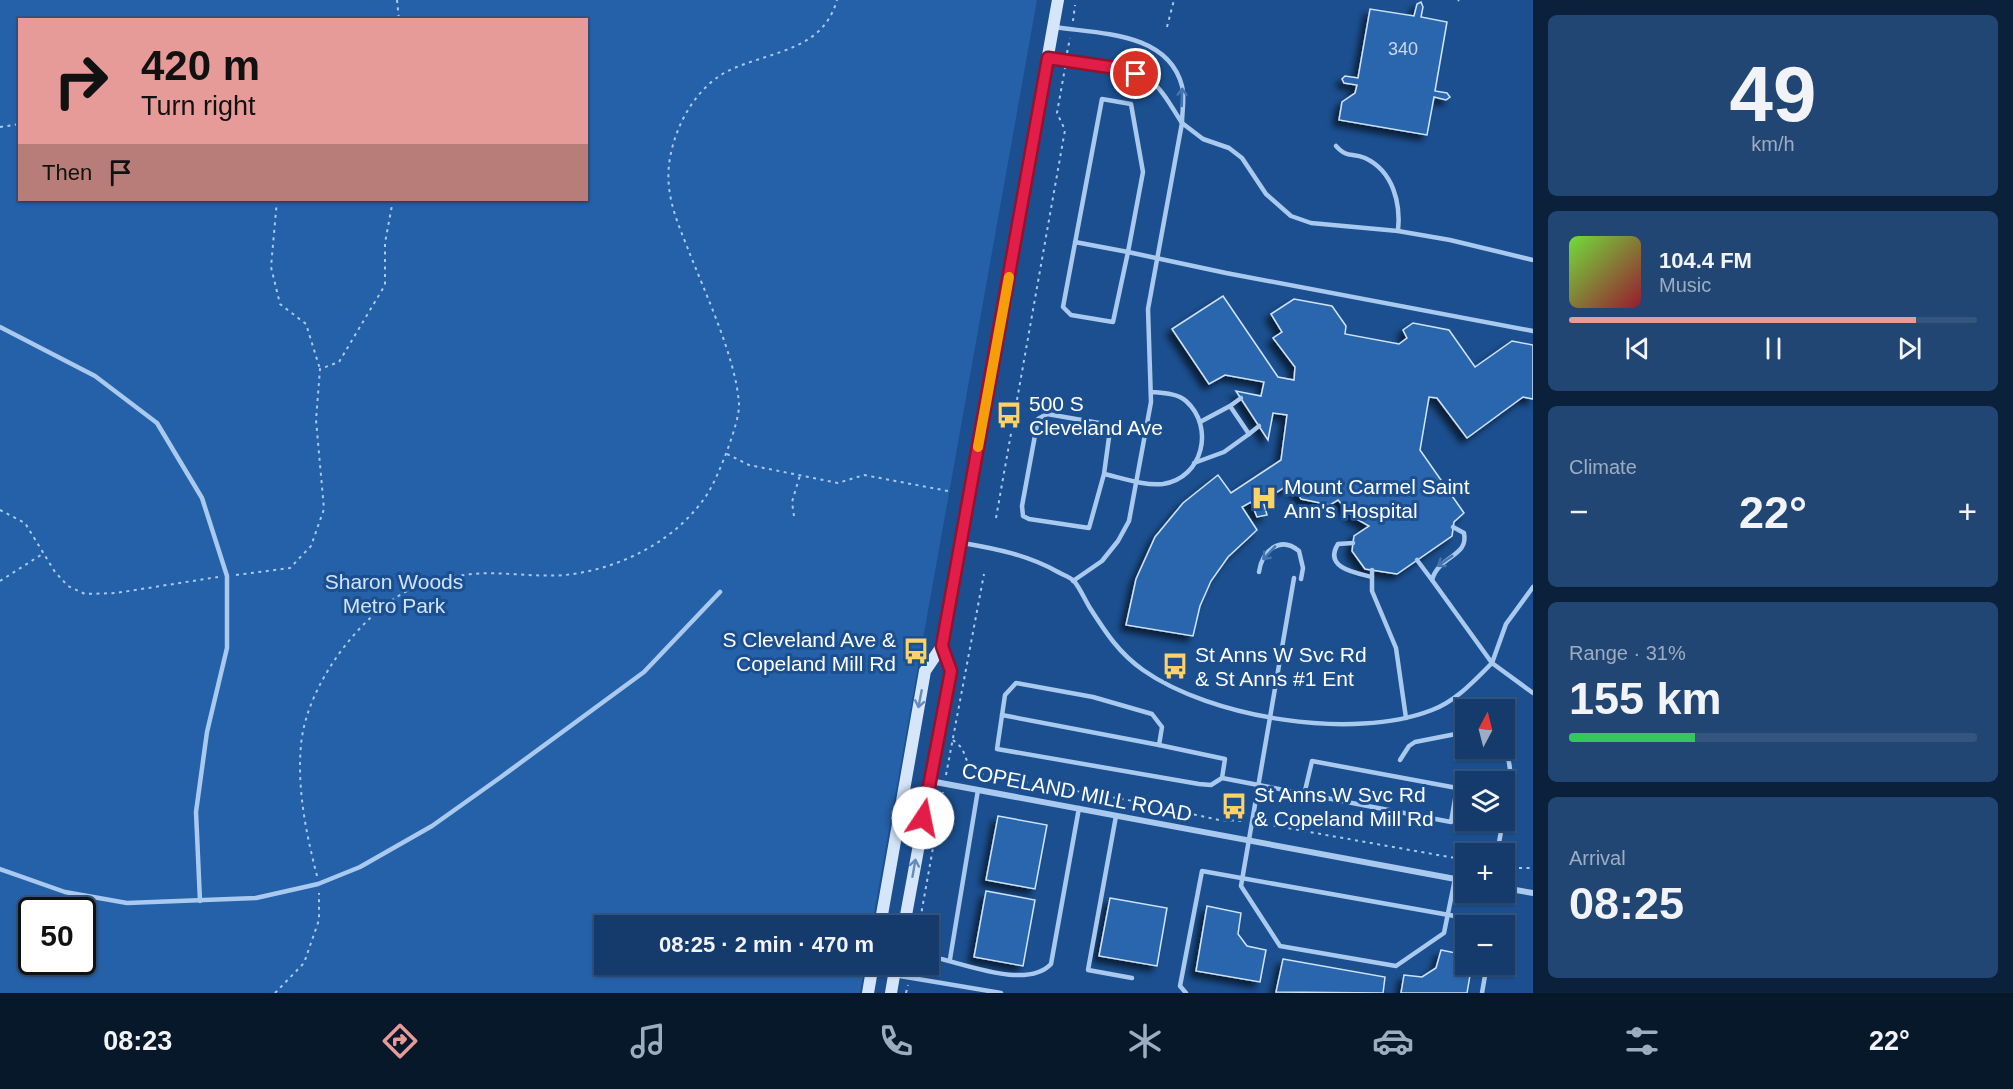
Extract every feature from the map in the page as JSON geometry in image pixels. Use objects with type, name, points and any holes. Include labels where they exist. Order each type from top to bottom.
[{"type":"main road","points":[[882,915],[926,671],[942,646],[1058,0]]},
{"type":"main road","points":[[906,915],[951,671],[942,646]]},
{"type":"main road","points":[[868,993],[871,975]]},
{"type":"main road","points":[[891,993],[894,975]]},
{"type":"street","name":"COPELAND MILL ROAD","points":[[930,781],[1455,879]]},
{"type":"street","points":[[1515,890],[1533,893]]},
{"type":"lane","points":[[1054,27],[1134,39],[1155,48],[1173,62],[1183,88],[1182,123],[1148,309],[1151,392],[1129,522],[1102,561],[1073,581]]},
{"type":"lane","points":[[1048,58],[1123,69],[1148,79],[1163,94],[1182,123],[1203,139],[1229,148],[1242,158],[1266,194],[1291,216],[1311,223],[1398,231],[1533,260]]},
{"type":"lane","points":[[1102,99],[1131,104],[1143,172],[1128,252],[1113,322],[1071,315],[1063,307],[1102,99]]},
{"type":"lane","points":[[1336,146],[1344,155],[1364,158],[1386,175],[1400,209],[1398,231]]},
{"type":"lane","points":[[1075,242],[1533,331]]},
{"type":"lane","points":[[0,327],[95,376],[157,423],[202,498],[227,576],[227,648],[207,732],[196,813],[200,901]]},
{"type":"lane","points":[[1104,474],[1163,484],[1173,481],[1194,463],[1202,450],[1204,435],[1200,422],[1187,401],[1173,395],[1151,392]]},
{"type":"lane","points":[[1200,422],[1241,398]]},
{"type":"lane","points":[[1230,406],[1249,434]]},
{"type":"lane","points":[[1047,414],[1105,424],[1110,430],[1104,474],[1089,528],[1029,519],[1023,516],[1038,419],[1047,414]]},
{"type":"lane","points":[[1194,463],[1224,452],[1259,426]]},
{"type":"lane","points":[[1432,580],[1439,564],[1461,550],[1464,544],[1464,533],[1453,527]]},
{"type":"lane","points":[[961,542],[1015,553],[1039,561],[1073,581],[1113,646],[1144,671],[1195,696],[1270,719],[1326,725],[1367,724],[1406,718],[1432,710],[1454,699],[1492,663],[1506,624],[1533,587]]},
{"type":"lane","points":[[1353,543],[1338,544],[1334,553],[1336,562],[1346,570],[1372,577]]},
{"type":"lane","points":[[1259,572],[1262,559],[1271,548],[1284,544],[1299,551],[1303,568],[1301,579]]},
{"type":"lane","points":[[1417,560],[1492,663],[1533,693]]},
{"type":"lane","points":[[1372,570],[1372,591],[1396,648],[1406,718]]},
{"type":"lane","points":[[1294,579],[1241,886],[1280,946],[1396,966],[1444,933],[1455,879]]},
{"type":"lane","points":[[0,868],[65,892],[127,903],[256,898],[318,884],[360,867],[432,826],[501,777],[644,672],[720,592]]},
{"type":"lane","points":[[1159,745],[1162,727],[1152,714],[1093,697],[1016,683],[1005,695],[997,749],[1199,784],[1211,785],[1222,778],[1304,795],[1451,822],[1457,788],[1312,761],[1304,795]]},
{"type":"lane","points":[[1002,715],[1226,759],[1222,778]]},
{"type":"lane","points":[[1400,760],[1409,746],[1415,742],[1455,734]]},
{"type":"lane","points":[[950,959],[978,790]]},
{"type":"lane","points":[[939,958],[950,959],[981,971],[1033,974],[1044,972],[1052,964],[1078,808]]},
{"type":"lane","points":[[1116,816],[1088,970],[1132,978]]},
{"type":"lane","points":[[1186,993],[1180,986],[1202,871],[1455,916]]},
{"type":"lane","points":[[918,975],[1001,993]]},
{"type":"lane","points":[[1482,993],[1485,975]]},
{"type":"path","points":[[398,0],[399,18]]},
{"type":"path","points":[[275,993],[304,963],[319,920],[318,884],[305,830],[300,777],[301,742],[319,686],[333,662],[368,620],[410,590],[460,576],[565,575],[615,564],[653,547],[684,521],[708,493],[726,454],[739,407],[733,368],[671,211],[669,162],[682,118],[704,90],[729,70],[787,51],[814,35],[832,17],[837,0]]},
{"type":"path","points":[[1167,27],[1174,0]]},
{"type":"path","points":[[996,518],[1065,130],[1057,112],[1075,5]]},
{"type":"path","points":[[0,127],[18,124]]},
{"type":"path","points":[[0,510],[26,523],[55,572],[68,586],[85,594],[116,593],[290,568],[311,546],[324,509],[316,420],[320,369],[306,324],[280,304],[271,267],[277,201]]},
{"type":"path","points":[[320,369],[339,362],[385,285],[385,243],[393,201]]},
{"type":"path","points":[[726,454],[749,465],[838,483],[864,476],[879,477],[948,491]]},
{"type":"path","points":[[794,516],[792,502],[800,475]]},
{"type":"path","points":[[0,581],[44,553]]},
{"type":"path","points":[[921,915],[984,574]]},
{"type":"path","points":[[953,740],[963,748],[969,766],[984,775],[1133,801],[1219,820],[1253,822],[1455,859]]},
{"type":"path","points":[[1515,868],[1533,868]]},
{"type":"green space","name":"Sharon Woods Metro Park","points":[[0,0],[1037,0],[874,915],[594,915],[594,975],[863,975],[860,993],[0,993]]},
{"type":"building","points":[[1421,2],[1423,7],[1421,17],[1447,22],[1435,91],[1447,93],[1450,97],[1446,100],[1434,97],[1427,135],[1339,120],[1342,102],[1355,93],[1357,85],[1344,83],[1342,79],[1345,76],[1358,78],[1370,9],[1414,16],[1417,4]]},
{"type":"building","points":[[1223,296],[1278,377],[1294,380],[1295,367],[1273,338],[1282,332],[1271,314],[1294,299],[1332,306],[1346,326],[1345,334],[1399,344],[1407,338],[1403,330],[1413,323],[1449,330],[1475,367],[1512,341],[1533,345],[1533,399],[1523,397],[1467,438],[1437,398],[1429,397],[1420,450],[1464,513],[1454,522],[1452,536],[1397,574],[1365,569],[1352,551],[1354,536],[1369,526],[1353,517],[1338,500],[1330,505],[1301,499],[1295,488],[1285,487],[1263,501],[1267,515],[1257,517],[1251,502],[1242,507],[1257,530],[1228,557],[1211,581],[1200,606],[1193,636],[1126,625],[1136,579],[1155,537],[1183,503],[1218,475],[1231,493],[1281,460],[1287,415],[1273,413],[1268,440],[1236,391],[1261,396],[1264,382],[1225,375],[1209,384],[1172,329]]},
{"type":"building","points":[[998,816],[1047,825],[1035,889],[986,880]]},
{"type":"building","points":[[986,891],[1035,900],[1023,966],[974,957]]},
{"type":"building","points":[[1110,898],[1167,908],[1157,966],[1099,956]]},
{"type":"building","points":[[1207,906],[1241,913],[1238,934],[1247,946],[1266,950],[1260,982],[1196,971]]},
{"type":"building","points":[[1441,950],[1455,953],[1455,975],[1470,975],[1467,993],[1401,993],[1404,975],[1422,977],[1436,968]]},
{"type":"building","points":[[1283,959],[1385,977],[1383,993],[1276,992]]},
{"type":"slow traffic","points":[[978,447],[1009,277]]},
{"type":"place","name":"500 S Cleveland Ave","points":[[1009,415]]},
{"type":"place","name":"Mount Carmel Saint Ann's Hospital","points":[[1264,498]]},
{"type":"place","name":"S Cleveland Ave & Copeland Mill Rd","points":[[916,651]]},
{"type":"place","name":"St Anns W Svc Rd & St Anns #1 Ent","points":[[1175,666]]},
{"type":"place","name":"St Anns W Svc Rd & Copeland Mill Rd","points":[[1234,806]]},
{"type":"route","points":[[923,818],[951,671],[942,646],[1048,58],[1123,69],[1136,74]]}]
